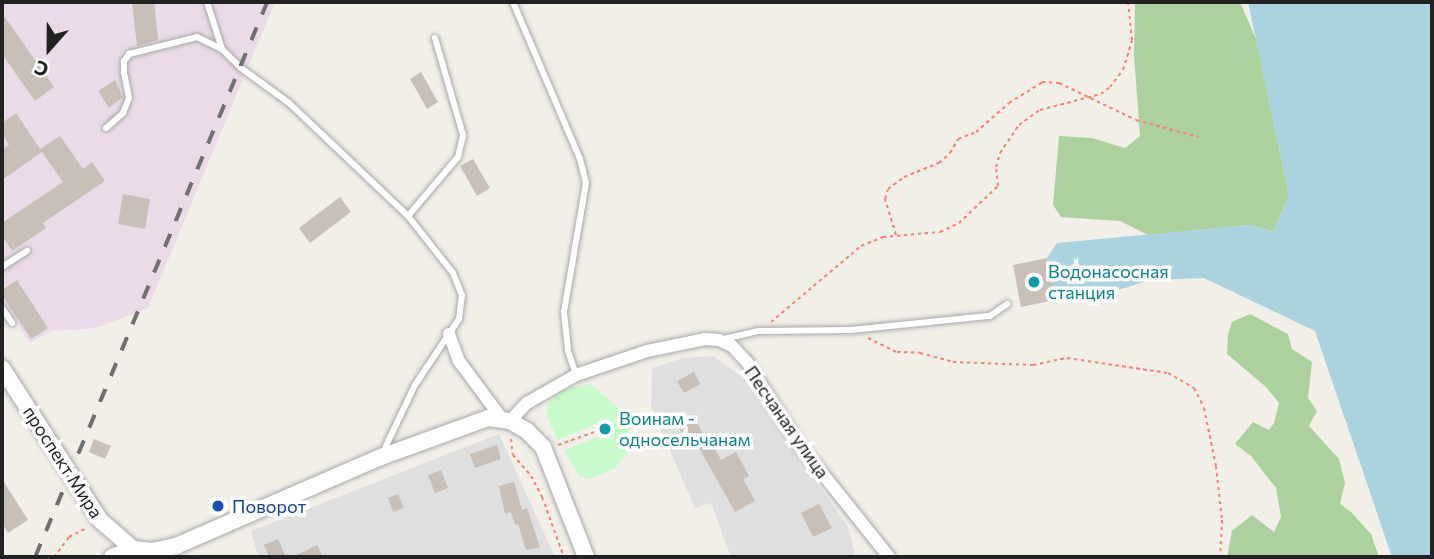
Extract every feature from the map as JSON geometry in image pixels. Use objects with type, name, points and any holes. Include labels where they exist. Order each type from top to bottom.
[{"type":"street","points":[[449,334],[458,361],[506,420],[527,430],[544,450],[586,557]]},
{"type":"street","points":[[112,557],[176,546],[381,457],[475,420],[506,420],[527,403],[576,375],[647,351],[705,339],[719,340]]},
{"type":"street","name":"Песчаная улица","points":[[719,340],[732,346],[747,362],[798,443],[889,557]]},
{"type":"street","name":"проспект Мира","points":[[2,368],[100,520],[136,553]]},
{"type":"lane","points":[[207,2],[222,49]]},
{"type":"lane","points":[[513,2],[580,159],[586,183],[564,312],[568,351],[576,375]]},
{"type":"lane","points":[[106,128],[123,113],[129,98],[124,73],[124,61],[129,54],[197,37],[222,49],[241,68],[289,103],[408,216],[453,273],[462,295],[459,319],[415,386],[381,457]]},
{"type":"lane","points":[[408,216],[458,157],[463,135],[435,38]]},
{"type":"lane","points":[[2,267],[27,251]]},
{"type":"lane","points":[[719,340],[760,331],[851,330],[990,316],[1007,304]]},
{"type":"lane","points":[[2,308],[12,323]]},
{"type":"path","points":[[760,331],[860,246],[883,237],[940,232],[959,223],[998,186],[996,167],[1000,153],[1019,125],[1040,110],[1101,94],[1123,70],[1132,40],[1128,2]]},
{"type":"path","points":[[896,236],[885,199],[888,189],[904,177],[939,163],[950,153],[958,139],[976,132],[1009,103],[1042,82],[1059,83],[1136,120],[1199,137]]},
{"type":"path","points":[[851,330],[897,352],[920,353],[953,362],[1033,365],[1067,358],[1168,373],[1194,388],[1204,408],[1216,466],[1222,520],[1220,557]]},
{"type":"path","points":[[506,420],[513,455],[531,476],[542,498],[564,557]]},
{"type":"path","points":[[544,450],[600,430]]},
{"type":"path","points":[[54,557],[69,537],[100,520]]},
{"type":"shaded area","points":[[2,2],[275,2],[148,308],[96,328],[52,331],[30,343],[2,301]]},
{"type":"shaded area","points":[[714,356],[744,379],[848,527],[856,557],[731,557],[711,503],[695,508],[651,407],[652,368],[683,358]]},
{"type":"shaded area","points":[[499,434],[555,557],[258,557],[251,531]]},
{"type":"green space","points":[[1135,2],[1240,2],[1256,39],[1289,196],[1273,232],[1250,225],[1148,235],[1120,221],[1061,217],[1053,205],[1059,136],[1092,138],[1125,148],[1140,136],[1134,55]]},
{"type":"green space","points":[[1250,314],[1288,334],[1292,349],[1312,362],[1308,398],[1317,411],[1309,426],[1339,459],[1345,483],[1340,504],[1371,534],[1379,557],[1227,557],[1232,531],[1252,515],[1274,532],[1281,517],[1276,488],[1251,456],[1235,444],[1253,422],[1269,430],[1274,423],[1279,403],[1266,387],[1227,354],[1232,322]]},
{"type":"green space","points":[[591,384],[620,409],[630,430],[630,450],[614,469],[590,479],[579,476],[564,450],[601,436],[603,440],[614,436],[608,419],[558,440],[547,416],[548,404],[557,394],[568,388]]},
{"type":"water","points":[[1248,2],[1432,2],[1432,557],[1392,557],[1315,331],[1204,278],[1150,280],[1083,301],[1055,300],[1047,258],[1057,243],[1250,225],[1273,232],[1289,196]]},
{"type":"building","points":[[132,2],[154,2],[158,40],[137,46]]},
{"type":"building","points":[[2,13],[54,87],[35,101],[2,54]]},
{"type":"building","points":[[421,72],[438,102],[427,109],[410,79]]},
{"type":"building","points":[[115,80],[123,97],[109,108],[98,91]]},
{"type":"building","points":[[16,113],[40,149],[60,136],[83,169],[92,162],[105,181],[43,223],[46,228],[12,251],[2,236],[2,223],[63,182],[42,152],[2,180],[2,150],[9,145],[2,134],[2,123]]},
{"type":"building","points":[[473,159],[490,188],[477,196],[460,166]]},
{"type":"building","points":[[123,194],[150,199],[145,229],[118,224]]},
{"type":"building","points":[[340,197],[351,212],[310,243],[299,228]]},
{"type":"building","name":"Водонасосная станция","points":[[1047,258],[1055,300],[1021,307],[1013,265]]},
{"type":"building","points":[[17,280],[48,328],[31,339],[2,295],[2,290]]},
{"type":"building","points":[[694,372],[700,384],[684,393],[677,381]]},
{"type":"building","points":[[696,420],[703,434],[706,432],[721,460],[736,452],[749,476],[743,479],[755,501],[735,512],[693,437],[686,441],[679,428]]},
{"type":"building","points":[[94,439],[111,446],[105,459],[89,452]]},
{"type":"building","points":[[497,445],[501,459],[475,468],[470,454]]},
{"type":"building","points":[[441,470],[448,488],[435,493],[428,475]]},
{"type":"building","points":[[2,479],[28,520],[8,533],[2,523]]},
{"type":"building","points":[[514,482],[522,510],[527,508],[540,547],[526,550],[518,524],[515,525],[511,512],[505,514],[499,486]]},
{"type":"building","points":[[398,494],[404,508],[393,512],[388,498]]},
{"type":"building","points":[[819,504],[832,528],[813,537],[801,513]]},
{"type":"building","points":[[278,539],[286,557],[269,557],[264,545]]},
{"type":"building","points":[[317,545],[323,557],[292,557]]},
{"type":"railway","points":[[35,557],[267,2]]},
{"type":"place","name":"Водонасосная станция","points":[[1034,282]]},
{"type":"place","name":"Воинам - односельчанам","points":[[605,429]]},
{"type":"place","name":"Поворот","points":[[218,506]]}]
